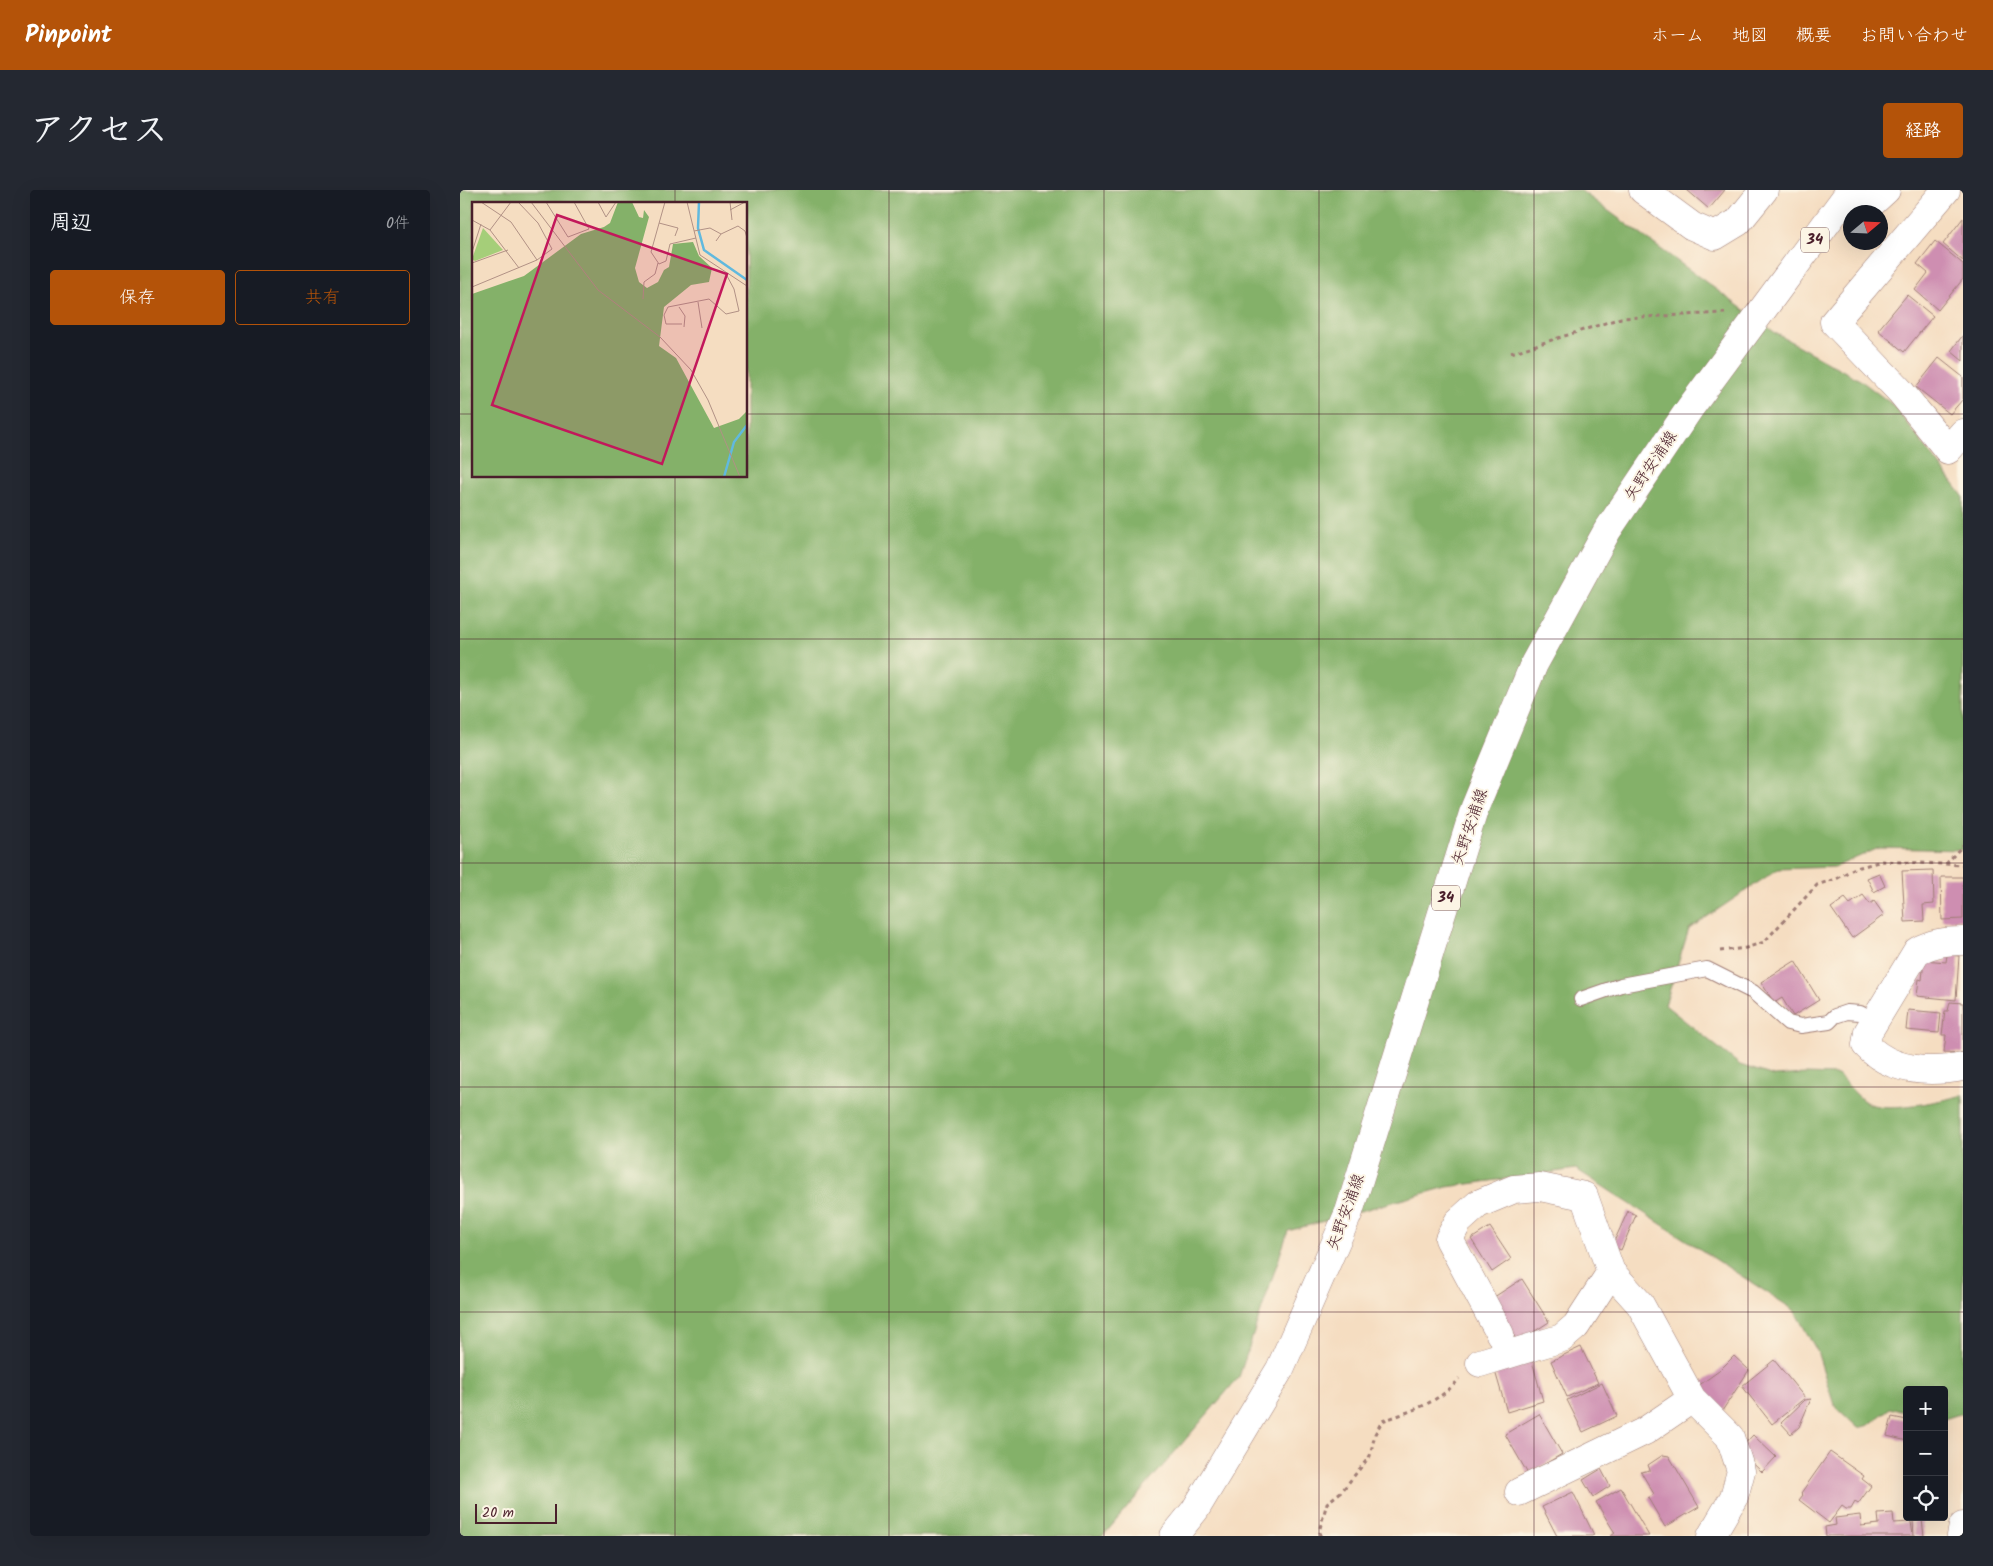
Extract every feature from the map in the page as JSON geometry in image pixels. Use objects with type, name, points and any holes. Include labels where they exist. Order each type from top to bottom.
[{"type":"street","points":[[1643,190],[1692,226],[1715,236],[1738,222],[1764,190]]},
{"type":"street","name":"矢野安浦線","points":[[1174,1536],[1195,1510],[1280,1369],[1349,1212],[1475,807],[1534,664],[1607,531],[1690,408],[1851,190]]},
{"type":"street","points":[[1870,205],[1886,190]]},
{"type":"street","points":[[1946,190],[1834,322],[1900,391],[1948,450],[1963,433]]},
{"type":"street","name":"矢野安浦線","points":[[1779,289],[1843,230]]},
{"type":"street","points":[[1963,941],[1930,944],[1917,951],[1874,1020],[1868,1032],[1866,1044],[1873,1052],[1886,1061],[1904,1068],[1935,1070],[1963,1067]]},
{"type":"street","points":[[1500,1334],[1449,1239],[1458,1222],[1478,1204],[1514,1189],[1540,1187],[1584,1196],[1611,1272],[1640,1304],[1692,1399],[1730,1437],[1741,1471],[1734,1497],[1711,1536]]},
{"type":"street","points":[[1480,1363],[1562,1338],[1576,1326],[1611,1272]]},
{"type":"street","points":[[1519,1492],[1645,1431],[1692,1399]]},
{"type":"lane","points":[[1581,999],[1621,985],[1707,969],[1753,992],[1788,1023],[1801,1026],[1829,1022],[1835,1016],[1847,1012],[1860,1013],[1874,1020]]},
{"type":"path","points":[[1511,353],[1621,318],[1726,313]]},
{"type":"path","points":[[1946,864],[1963,845]]},
{"type":"path","points":[[1707,969],[1708,956],[1722,950],[1746,948],[1764,942],[1817,885],[1838,878],[1853,869],[1882,861],[1963,865]]},
{"type":"path","points":[[1320,1536],[1320,1528],[1327,1503],[1342,1491],[1370,1456],[1375,1434],[1382,1421],[1428,1404],[1455,1385],[1467,1370],[1480,1363]]},
{"type":"green space","points":[[460,190],[1580,190],[1777,334],[1860,380],[1893,405],[1963,496],[1963,850],[1879,848],[1835,867],[1778,869],[1689,929],[1665,1005],[1740,1065],[1774,1076],[1805,1074],[1838,1075],[1862,1100],[1879,1106],[1916,1105],[1963,1095],[1963,1413],[1948,1418],[1948,1386],[1903,1386],[1903,1412],[1890,1408],[1869,1425],[1858,1428],[1834,1405],[1817,1351],[1794,1310],[1576,1169],[1447,1187],[1288,1231],[1239,1377],[1103,1536],[460,1536]]},
{"type":"building","points":[[1687,190],[1725,190],[1709,209]]},
{"type":"building","points":[[1963,218],[1963,261],[1943,244]]},
{"type":"building","points":[[1935,241],[1963,264],[1963,279],[1938,310],[1915,290],[1928,273],[1917,264]]},
{"type":"building","points":[[1907,295],[1933,316],[1904,352],[1878,330]]},
{"type":"building","points":[[1963,335],[1963,361],[1951,351]]},
{"type":"building","points":[[1939,358],[1963,377],[1963,399],[1950,414],[1916,387]]},
{"type":"building","points":[[1933,870],[1934,904],[1923,905],[1924,921],[1905,922],[1902,871]]},
{"type":"building","points":[[1879,873],[1885,886],[1874,892],[1867,878]]},
{"type":"building","points":[[1941,877],[1963,877],[1963,919],[1942,920]]},
{"type":"building","points":[[1863,895],[1870,904],[1874,901],[1884,915],[1852,938],[1831,908],[1845,898],[1850,904]]},
{"type":"building","points":[[1947,955],[1959,956],[1956,1000],[1917,996],[1919,979],[1922,980],[1924,960],[1946,962]]},
{"type":"building","points":[[1795,961],[1819,1000],[1793,1016],[1782,998],[1774,1003],[1761,982]]},
{"type":"building","points":[[1950,1002],[1963,1003],[1963,1053],[1944,1052],[1946,1035],[1942,1035],[1945,1011],[1948,1011]]},
{"type":"building","points":[[1908,1010],[1941,1013],[1939,1033],[1906,1030]]},
{"type":"building","points":[[1628,1211],[1636,1215],[1621,1250],[1612,1246]]},
{"type":"building","points":[[1490,1227],[1511,1259],[1492,1272],[1471,1239]]},
{"type":"building","points":[[1522,1279],[1549,1322],[1518,1342],[1491,1299]]},
{"type":"building","points":[[1581,1347],[1598,1383],[1567,1397],[1551,1361]]},
{"type":"building","points":[[1734,1356],[1749,1370],[1722,1411],[1698,1386],[1719,1371]]},
{"type":"building","points":[[1774,1360],[1805,1398],[1772,1424],[1742,1386]]},
{"type":"building","points":[[1532,1361],[1543,1401],[1507,1412],[1495,1371]]},
{"type":"building","points":[[1602,1383],[1617,1416],[1583,1432],[1567,1400]]},
{"type":"building","points":[[1811,1399],[1799,1427],[1791,1434],[1781,1423],[1805,1400]]},
{"type":"building","points":[[1539,1414],[1562,1454],[1528,1474],[1505,1434]]},
{"type":"building","points":[[1892,1417],[1903,1419],[1903,1440],[1887,1436]]},
{"type":"building","points":[[1753,1435],[1776,1457],[1762,1472],[1739,1450]]},
{"type":"building","points":[[1830,1452],[1864,1476],[1862,1479],[1871,1486],[1858,1504],[1855,1502],[1851,1509],[1846,1509],[1842,1506],[1829,1523],[1799,1500],[1803,1495],[1801,1493]]},
{"type":"building","points":[[1663,1455],[1669,1456],[1699,1507],[1665,1527],[1648,1498],[1654,1494],[1641,1472],[1650,1470],[1648,1465]]},
{"type":"building","points":[[1601,1469],[1610,1486],[1593,1497],[1583,1480]]},
{"type":"building","points":[[1621,1488],[1649,1536],[1611,1536],[1615,1533],[1596,1502]]},
{"type":"building","points":[[1573,1492],[1594,1535],[1592,1536],[1557,1536],[1542,1507]]},
{"type":"building","points":[[1893,1513],[1894,1523],[1911,1522],[1913,1536],[1826,1536],[1825,1527],[1836,1525],[1835,1518],[1860,1515],[1861,1526],[1879,1524],[1878,1514]]},
{"type":"building","points":[[1913,1521],[1922,1521],[1924,1536],[1914,1536]]}]
